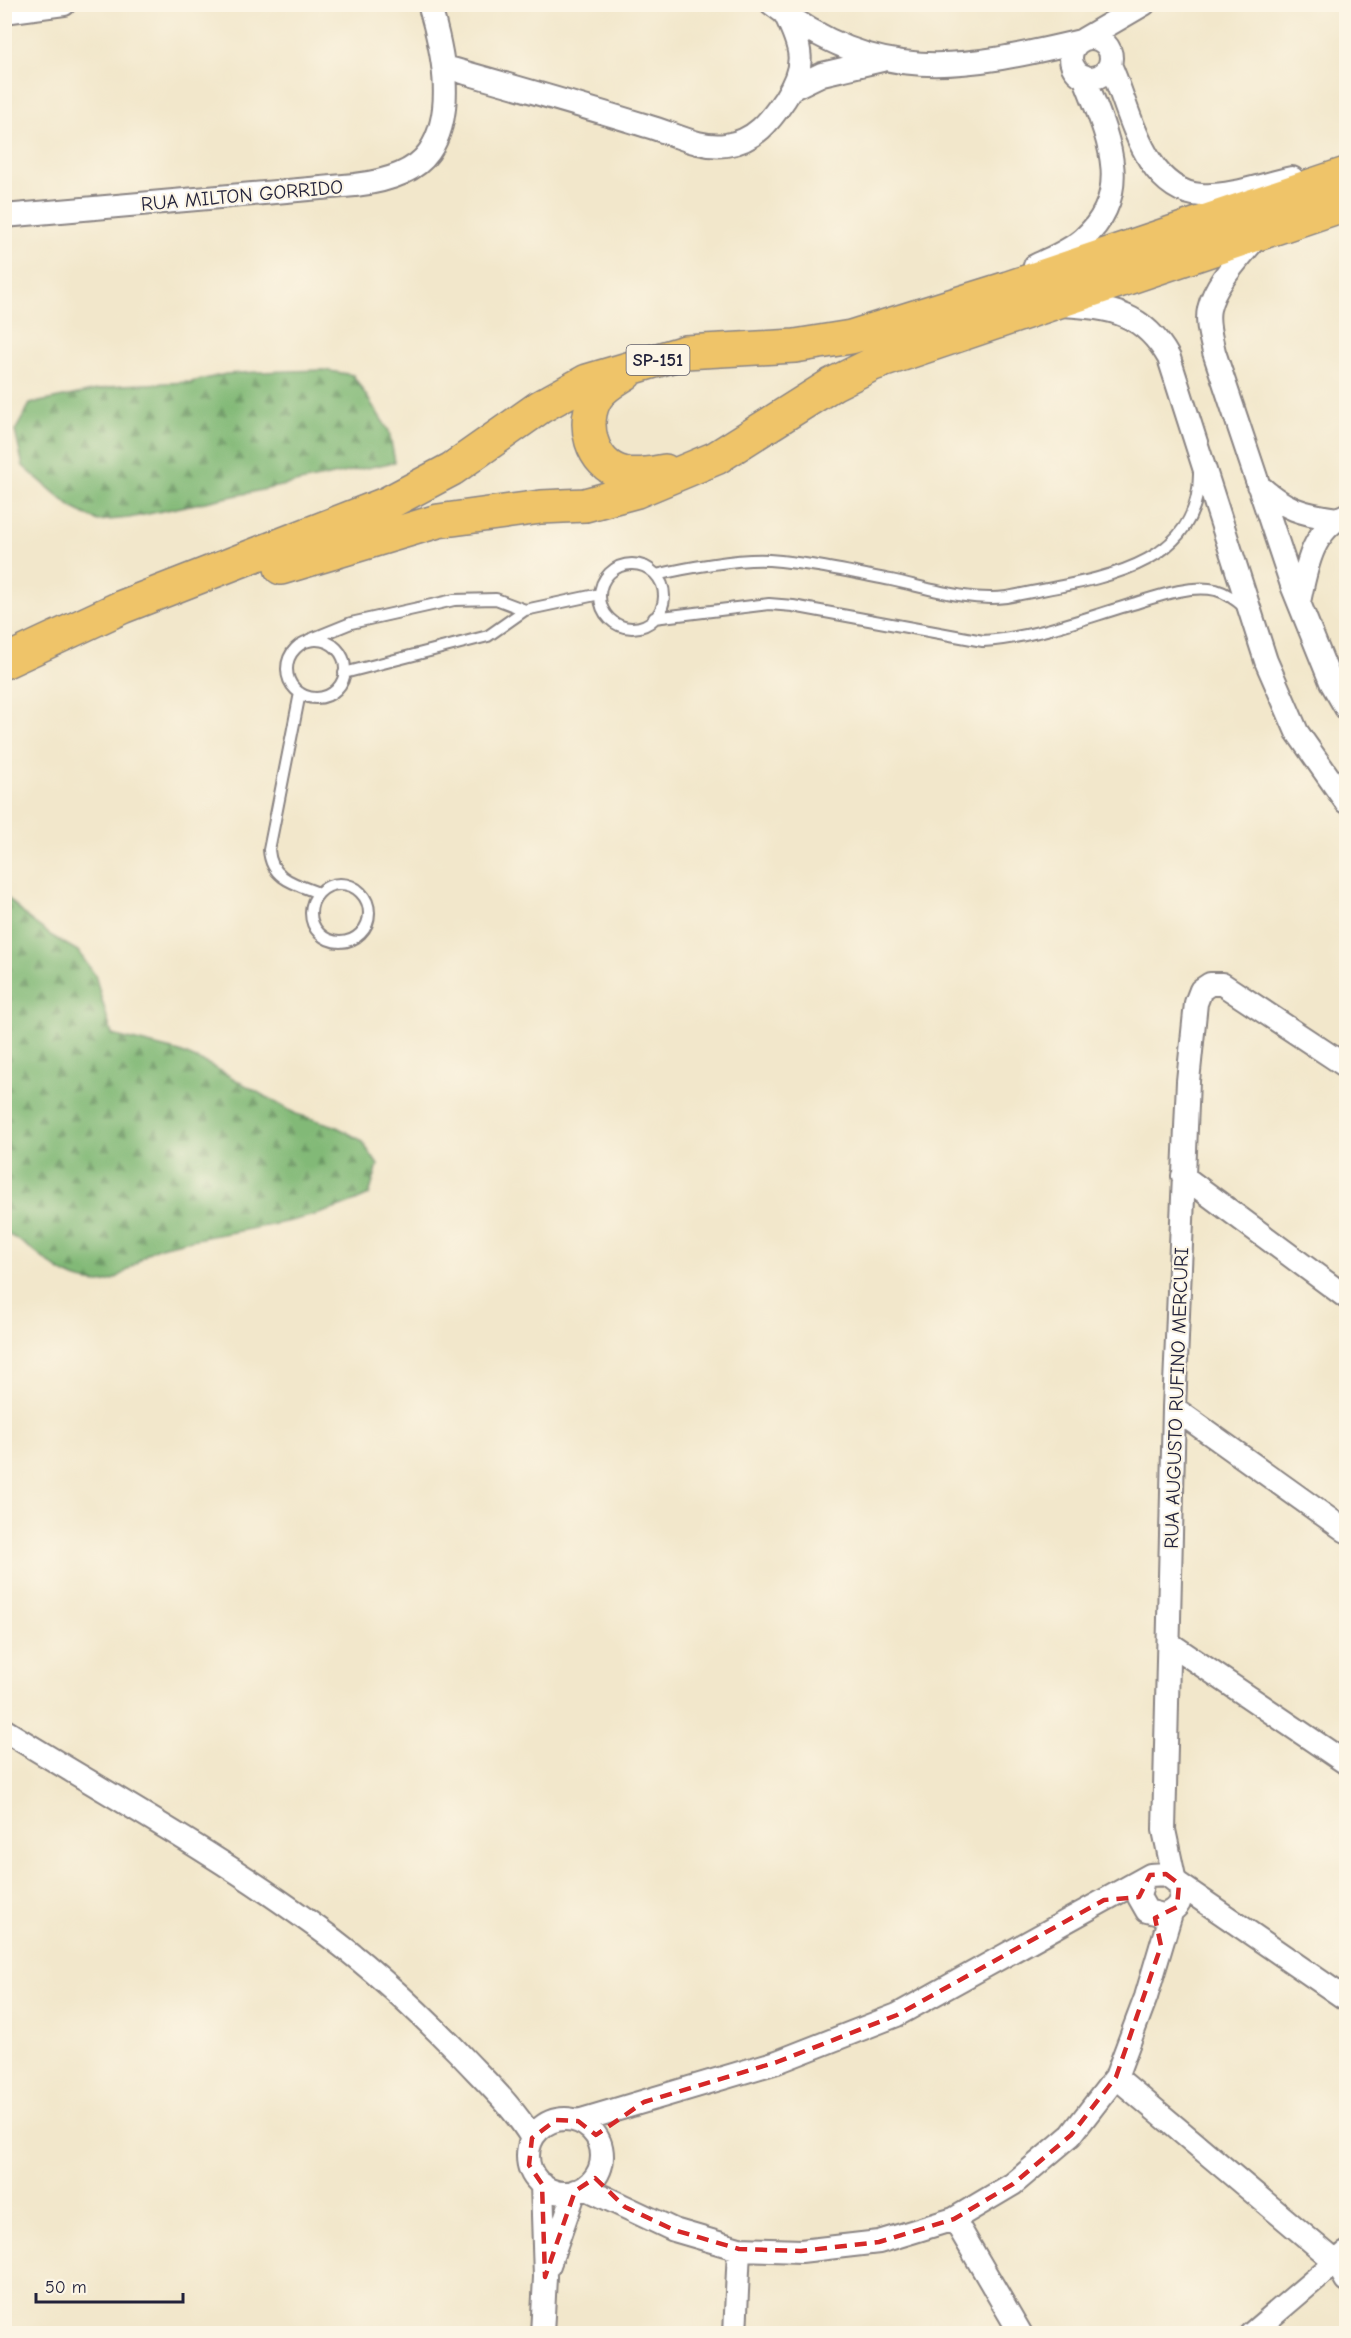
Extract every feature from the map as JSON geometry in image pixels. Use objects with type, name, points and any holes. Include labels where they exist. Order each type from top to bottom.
[{"type":"main road","name":"SP-151","points":[[8,660],[122,607],[388,503],[452,469],[540,407],[587,381],[685,352],[795,346],[851,337],[1347,174]]},
{"type":"main road","name":"SP-151","points":[[8,660],[301,561],[438,521],[541,507],[585,505],[637,491],[716,458],[825,389],[873,364],[1347,204]]},
{"type":"main road","points":[[640,365],[604,387],[596,398],[588,420],[589,433],[600,458],[623,473],[641,475],[671,471],[716,458]]},
{"type":"street","points":[[4,12],[64,4]]},
{"type":"street","name":"RUA MILTON GORRIDO","points":[[4,216],[375,182],[403,173],[429,153],[442,113],[445,67],[429,4]]},
{"type":"street","points":[[779,9],[825,40],[882,60],[943,65],[1024,55],[1082,40],[1140,7]]},
{"type":"street","points":[[1024,55],[1056,62],[1080,73],[1101,76],[1111,62],[1115,39],[1124,22],[1140,7]]},
{"type":"street","points":[[445,67],[706,145],[727,145],[759,131],[771,120],[791,89],[801,59],[801,50],[779,9]]},
{"type":"street","points":[[1082,40],[1103,41],[1111,51],[1111,62],[1143,148],[1152,165],[1172,185],[1186,192],[1217,194],[1347,166]]},
{"type":"street","points":[[980,296],[1082,240],[1100,218],[1109,202],[1114,187],[1110,151],[1080,73],[1072,65],[1072,52],[1082,40]]},
{"type":"street","points":[[791,89],[822,74],[882,60]]},
{"type":"street","points":[[1260,233],[1215,293],[1209,310],[1208,327],[1258,486],[1299,603],[1331,682],[1347,708]]},
{"type":"street","points":[[1046,304],[1094,307],[1118,312],[1141,323],[1158,339],[1169,358],[1266,661],[1297,732],[1347,802]]},
{"type":"street","points":[[1258,486],[1279,504],[1295,511],[1342,517]]},
{"type":"street","points":[[1299,603],[1313,547],[1342,517]]},
{"type":"street","name":"RUA AUGUSTO RUFINO MERCURI","points":[[1176,1880],[1164,1830],[1174,1408],[1188,1081],[1196,1003],[1201,990],[1210,984],[1222,984],[1347,1066]]},
{"type":"street","points":[[1183,1176],[1347,1297]]},
{"type":"street","points":[[1174,1408],[1347,1531]]},
{"type":"street","points":[[1169,1643],[1347,1763]]},
{"type":"street","points":[[4,1730],[228,1867],[317,1927],[402,1997],[536,2133]]},
{"type":"street","name":"RUA AUGUSTO RUFINO MERCURI","points":[[1144,1884],[1164,1830]]},
{"type":"street","points":[[1176,1880],[1181,1900],[1167,1912],[1161,1946],[1146,1997],[1116,2077],[1071,2135],[1013,2184],[954,2218],[879,2242],[801,2252],[739,2249],[674,2230],[585,2186],[552,2190],[542,2184],[529,2165],[528,2154],[536,2133],[555,2120],[579,2121],[777,2062],[897,2015],[1104,1899],[1144,1884],[1158,1873],[1176,1880],[1212,1909],[1347,1999]]},
{"type":"street","points":[[1144,1884],[1147,1911],[1212,1909]]},
{"type":"street","points":[[1116,2077],[1343,2265],[1251,2334]]},
{"type":"street","points":[[596,2135],[644,2102]]},
{"type":"street","points":[[545,2277],[585,2186],[602,2158],[596,2135],[579,2121]]},
{"type":"street","points":[[542,2184],[545,2277],[542,2334]]},
{"type":"street","points":[[954,2218],[1021,2334]]},
{"type":"street","points":[[735,2334],[739,2249]]},
{"type":"lane","points":[[656,575],[684,569],[766,560],[824,567],[992,599],[1131,569],[1162,552],[1182,533],[1190,518],[1199,484],[1198,446]]},
{"type":"lane","points":[[654,618],[663,602],[663,592],[656,575],[638,565],[616,568],[608,575],[600,594],[606,615],[614,622],[635,627],[654,618],[768,604],[983,641],[1012,639],[1150,599],[1194,589],[1217,591],[1232,597],[1250,612]]},
{"type":"lane","points":[[344,674],[488,636],[525,610],[600,594]]},
{"type":"lane","points":[[309,640],[321,640],[331,644],[339,652],[344,662],[344,674],[333,692],[311,697],[300,693],[292,685],[287,664],[299,645],[309,640],[351,623],[454,600],[496,599],[525,610]]},
{"type":"lane","points":[[300,693],[269,850],[270,863],[277,874],[288,882],[319,893],[337,884],[347,885],[364,896],[370,915],[361,933],[344,942],[324,938],[312,921],[313,902],[319,893]]},
{"type":"highlighted area","points":[[1166,1874],[1179,1884],[1177,1907],[1155,1918],[1161,1946],[1116,2077],[1071,2135],[1013,2184],[954,2219],[879,2242],[801,2251],[739,2249],[674,2230],[625,2207],[595,2178],[575,2191],[545,2277],[542,2184],[529,2165],[532,2138],[556,2120],[578,2121],[596,2135],[644,2102],[777,2062],[897,2015],[1104,1900],[1139,1897],[1150,1875]]},
{"type":"green space","points":[[324,370],[353,375],[389,431],[395,462],[129,518],[98,521],[71,507],[23,466],[15,431],[30,404],[121,385],[191,382],[226,374]]},
{"type":"green space","points":[[4,894],[28,918],[52,936],[78,951],[95,975],[112,1035],[180,1052],[210,1065],[296,1114],[335,1126],[361,1140],[378,1165],[369,1195],[319,1214],[161,1247],[153,1250],[116,1278],[99,1283],[84,1281],[60,1271],[29,1247],[5,1233]]}]
